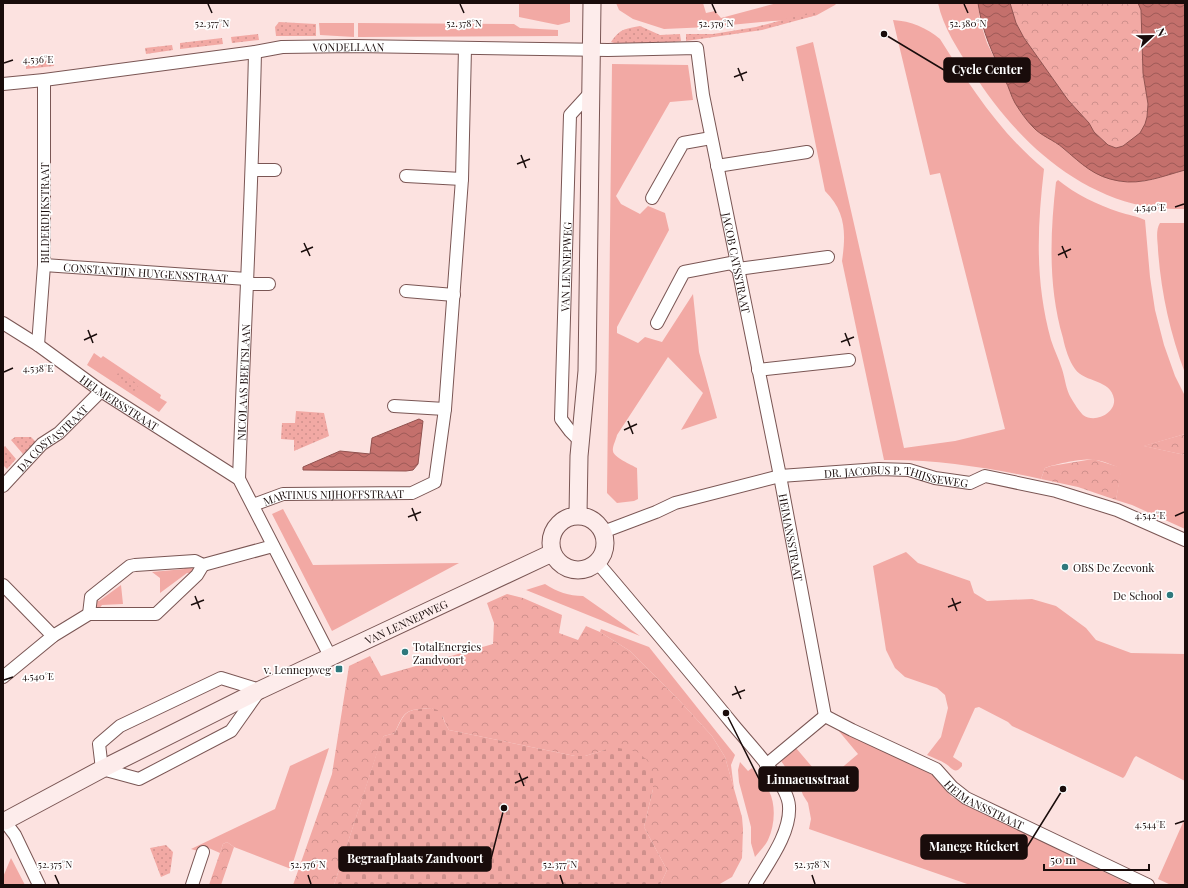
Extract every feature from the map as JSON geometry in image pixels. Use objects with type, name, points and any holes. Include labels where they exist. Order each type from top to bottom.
[{"type":"main road","name":"VAN LENNEPWEG","points":[[578,515],[581,442],[587,371],[592,3]]},
{"type":"main road","points":[[578,515],[587,517],[595,521],[603,532],[605,548],[602,556],[597,562],[587,569],[575,570],[561,565],[552,553],[550,540],[554,529],[563,520],[569,517],[578,515]]},
{"type":"main road","name":"VAN LENNEPWEG","points":[[4,820],[260,690],[552,553]]},
{"type":"street","name":"VONDELLAAN","points":[[3,84],[44,80],[255,52],[282,47],[355,46],[592,50],[696,48]]},
{"type":"street","name":"MARTINUS NIJHOFFSTRAAT","points":[[253,505],[283,494],[412,493],[435,482],[445,409],[454,295],[462,179],[465,48]]},
{"type":"street","name":"JACOB CATSSTRAAT","points":[[696,48],[711,138],[780,476]]},
{"type":"street","name":"NICOLAAS BEETSLAAN","points":[[238,479],[253,170],[255,52]]},
{"type":"street","name":"BILDERDIJKSTRAAT","points":[[38,345],[44,265],[44,80]]},
{"type":"street","name":"VAN LENNEPWEG","points":[[581,442],[561,419],[570,114],[591,92]]},
{"type":"street","points":[[652,198],[683,143],[711,138]]},
{"type":"street","points":[[717,166],[807,152]]},
{"type":"street","points":[[253,170],[275,170]]},
{"type":"street","points":[[406,176],[462,179]]},
{"type":"street","points":[[657,323],[684,272],[731,263],[738,269],[828,257]]},
{"type":"street","name":"CONSTANTIJN HUYGENSSTRAAT","points":[[44,265],[247,281]]},
{"type":"street","points":[[247,281],[270,284]]},
{"type":"street","points":[[406,291],[454,295]]},
{"type":"street","name":"HELMERSSTRAAT","points":[[3,323],[38,345],[101,391],[238,479]]},
{"type":"street","points":[[758,370],[849,360]]},
{"type":"street","name":"DA COSTASTRAAT","points":[[3,486],[42,444],[59,433],[101,391]]},
{"type":"street","points":[[394,406],[445,409]]},
{"type":"street","name":"DR. JACOBUS P. THIJSSEWEG","points":[[603,532],[675,503],[780,476],[878,468],[909,470],[935,478],[970,483],[985,476],[1056,491],[1117,510],[1185,540]]},
{"type":"street","name":"HEIMANSSTRAAT","points":[[780,476],[825,716],[936,769],[952,787],[966,798],[1148,885]]},
{"type":"street","points":[[238,479],[253,505],[330,656]]},
{"type":"street","points":[[3,677],[53,636],[89,614],[156,614],[197,575],[203,565],[273,546]]},
{"type":"street","points":[[89,614],[91,597],[130,566],[196,561],[203,565]]},
{"type":"street","points":[[597,562],[667,643],[783,787],[789,804],[789,822],[776,849],[755,885]]},
{"type":"street","points":[[3,585],[53,636]]},
{"type":"street","points":[[102,769],[99,744],[120,726],[221,678],[260,690]]},
{"type":"street","name":"VAN LENNEPWEG","points":[[102,769],[139,779],[231,731],[260,690]]},
{"type":"street","points":[[766,765],[825,716]]},
{"type":"street","points":[[4,820],[14,835],[39,885]]},
{"type":"street","points":[[192,885],[203,852]]},
{"type":"green space","points":[[519,3],[570,3],[570,22],[558,25],[519,17]]},
{"type":"green space","points":[[616,3],[703,3],[706,13],[715,11],[721,18],[777,3],[837,3],[817,15],[796,20],[664,29],[633,19],[619,10]]},
{"type":"green space","points":[[938,3],[978,3],[980,21],[987,43],[1006,81],[1034,128],[1070,154],[1121,182],[1139,182],[1150,180],[1185,170],[1185,209],[1148,207],[1116,198],[1090,187],[1066,173],[1044,156],[1023,137],[987,94],[961,55],[943,21]]},
{"type":"green space","points":[[1010,3],[1138,3],[1141,10],[1143,73],[1148,104],[1146,124],[1140,133],[1123,146],[1116,148],[1108,145],[1094,132],[1089,123],[1068,100],[1024,38],[1016,23]]},
{"type":"green space","points":[[816,11],[817,15],[762,30],[686,41],[686,34],[713,34],[756,27]]},
{"type":"green space","points":[[893,20],[918,26],[940,39],[975,92],[1000,125],[1028,155],[1044,169],[1039,234],[1042,297],[1051,340],[1061,365],[1069,395],[1081,413],[1088,417],[1099,418],[1104,416],[1112,409],[1114,399],[1112,393],[1103,384],[1085,377],[1075,369],[1065,346],[1058,319],[1053,280],[1052,221],[1056,182],[1058,180],[1087,199],[1103,206],[1145,220],[1150,277],[1155,310],[1164,345],[1175,376],[1185,396],[1185,434],[1144,446],[1185,455],[1185,529],[1132,505],[1116,500],[1121,469],[1102,461],[1084,460],[1050,466],[1045,468],[1041,479],[963,465],[923,461],[884,460],[842,261],[844,241],[843,223],[837,207],[825,191],[796,47],[813,42],[904,448],[955,441],[1005,429],[940,173],[930,175]]},
{"type":"green space","points":[[279,22],[316,24],[316,36],[276,36],[275,27]]},
{"type":"green space","points":[[319,23],[354,23],[354,37],[320,35]]},
{"type":"green space","points":[[358,23],[514,24],[520,28],[558,30],[558,36],[358,37]]},
{"type":"green space","points":[[640,26],[660,35],[680,34],[681,41],[636,46],[611,42],[617,34],[623,30]]},
{"type":"green space","points":[[258,34],[259,40],[232,43],[231,37]]},
{"type":"green space","points":[[222,38],[223,44],[180,49],[180,43]]},
{"type":"green space","points":[[172,45],[173,50],[146,54],[145,48]]},
{"type":"green space","points":[[53,60],[54,66],[26,69],[26,63]]},
{"type":"green space","points":[[612,64],[688,65],[693,100],[670,102],[616,196],[621,204],[640,214],[648,206],[665,213],[669,230],[617,327],[617,333],[638,343],[645,337],[662,342],[693,294],[699,352],[717,418],[681,430],[703,393],[668,357],[617,435],[613,451],[616,456],[637,468],[638,499],[634,501],[617,503],[607,493]]},
{"type":"green space","points":[[1160,223],[1185,223],[1185,373],[1175,343],[1164,297],[1159,266],[1157,236],[1158,226]]},
{"type":"green space","points":[[94,353],[101,358],[103,356],[161,395],[160,398],[167,402],[159,412],[87,365]]},
{"type":"green space","points":[[121,373],[136,383],[139,390],[132,391],[119,382],[116,374]]},
{"type":"green space","points":[[296,411],[324,413],[329,436],[294,451],[294,440],[281,439],[282,423],[295,423]]},
{"type":"green space","points":[[1185,434],[1185,455],[1143,446]]},
{"type":"green space","points":[[15,437],[31,437],[37,443],[23,454],[11,440]]},
{"type":"green space","points":[[5,446],[16,459],[7,469],[3,465],[3,448]]},
{"type":"green space","points":[[1093,459],[1122,468],[1116,500],[1078,487],[1041,479],[1045,468]]},
{"type":"green space","points":[[283,509],[313,565],[459,563],[332,631],[272,514]]},
{"type":"green space","points":[[906,552],[918,563],[970,581],[974,593],[987,601],[1032,599],[1056,606],[1086,628],[1096,640],[1131,653],[1185,654],[1185,781],[1136,756],[1123,778],[1012,726],[1008,722],[979,707],[975,708],[953,757],[962,763],[960,769],[954,770],[944,763],[927,755],[941,737],[948,708],[945,695],[937,688],[905,677],[895,668],[886,650],[873,566]]},
{"type":"green space","points":[[188,563],[193,564],[195,572],[192,574],[187,573],[160,593],[160,578],[152,572],[184,569]]},
{"type":"green space","points":[[545,584],[563,593],[583,596],[640,636],[526,590]]},
{"type":"green space","points":[[121,585],[123,604],[102,605],[98,610],[94,609],[95,600],[99,601]]},
{"type":"green space","points":[[507,594],[523,598],[562,615],[559,633],[578,640],[586,626],[600,632],[630,651],[712,736],[725,757],[742,817],[742,858],[732,877],[718,885],[660,885],[667,870],[644,827],[653,789],[605,750],[585,756],[575,756],[449,730],[443,717],[432,708],[417,709],[408,712],[401,719],[395,733],[384,736],[381,741],[334,885],[293,885],[332,774],[349,666],[370,656],[381,676],[493,644],[494,623],[487,603]]},
{"type":"green space","points":[[601,629],[649,647],[735,755],[731,765],[734,789],[725,757],[712,736],[630,651],[600,632]]},
{"type":"green space","points":[[432,708],[440,711],[449,730],[575,756],[585,756],[614,747],[637,752],[647,760],[653,774],[653,789],[644,827],[667,870],[660,885],[334,885],[381,740],[384,736],[395,733],[402,719],[408,712],[417,709]]},
{"type":"green space","points":[[838,730],[932,774],[952,797],[1131,885],[970,885],[809,829],[811,819],[808,803],[800,787],[781,761],[796,748],[825,782],[858,754]]},
{"type":"green space","points":[[329,748],[291,869],[234,847],[227,842],[223,844],[220,853],[204,846],[198,851],[191,849],[275,809],[290,766]]},
{"type":"green space","points":[[740,762],[748,771],[752,768],[766,785],[773,802],[774,815],[772,828],[768,840],[755,857],[751,843],[751,827],[739,782],[738,770]]},
{"type":"green space","points":[[1185,818],[1185,885],[1171,885],[1158,879]]},
{"type":"green space","points":[[227,842],[234,847],[221,885],[209,885],[223,844]]},
{"type":"green space","points":[[166,845],[173,852],[170,873],[161,877],[150,848]]},
{"type":"green space","points":[[11,858],[25,885],[3,885],[3,877]]},
{"type":"water","points":[[978,3],[1010,3],[1016,23],[1024,38],[1068,100],[1089,123],[1094,132],[1108,145],[1116,148],[1123,146],[1140,133],[1147,117],[1148,104],[1143,73],[1141,10],[1138,3],[1185,3],[1185,170],[1136,182],[1110,179],[1095,173],[1059,145],[1036,130],[1019,109],[996,61],[982,24]]},
{"type":"water","points":[[419,419],[423,421],[418,464],[413,470],[303,470],[303,467],[340,451],[370,454],[372,438]]},
{"type":"place","name":"Cycle Center","points":[[884,34]]},
{"type":"place","name":"OBS De Zeevonk","points":[[1065,567]]},
{"type":"place","name":"De School","points":[[1170,595]]},
{"type":"place","name":"TotalEnergies Zandvoort","points":[[405,652]]},
{"type":"place","name":"v. Lennepweg","points":[[339,669]]},
{"type":"place","name":"Linnaeusstraat","points":[[726,713]]},
{"type":"place","name":"Manege Rúckert","points":[[1063,789]]},
{"type":"place","name":"Begraafplaats Zandvoort","points":[[504,808]]}]
